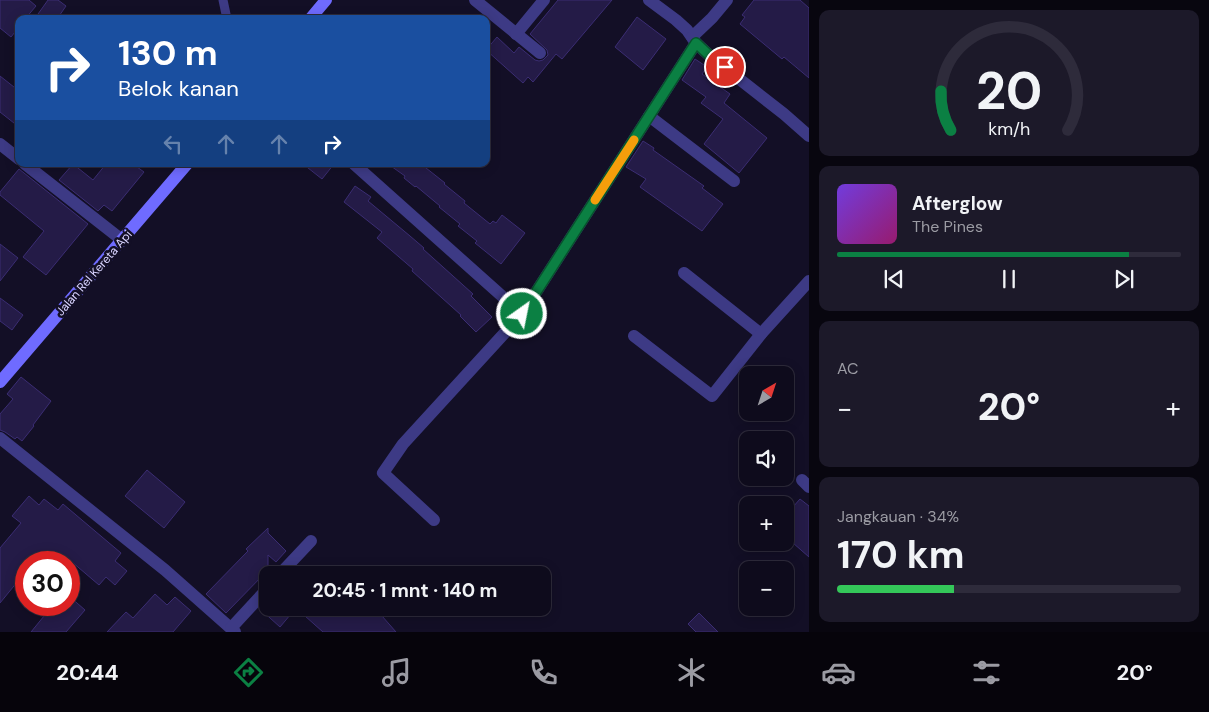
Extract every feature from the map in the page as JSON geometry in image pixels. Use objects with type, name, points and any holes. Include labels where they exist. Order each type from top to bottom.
[{"type":"main road","points":[[313,15],[326,0]]},
{"type":"main road","name":"Jalan Rel Kereta Api","points":[[0,382],[184,167]]},
{"type":"street","points":[[475,0],[540,53]]},
{"type":"street","points":[[516,34],[544,0]]},
{"type":"street","points":[[649,0],[687,30],[710,56],[809,136]]},
{"type":"street","points":[[434,520],[383,473],[403,444],[522,314],[649,116],[694,40],[727,0]]},
{"type":"street","points":[[649,116],[734,181]]},
{"type":"street","points":[[0,144],[15,156]]},
{"type":"street","points":[[29,167],[122,240]]},
{"type":"street","points":[[357,167],[522,314]]},
{"type":"street","points":[[684,273],[761,334]]},
{"type":"street","points":[[634,336],[712,396],[761,334],[809,281]]},
{"type":"street","points":[[0,438],[165,570],[234,631],[259,599]]},
{"type":"street","points":[[288,566],[311,541]]},
{"type":"lane","points":[[223,0],[226,15]]},
{"type":"building","points":[[0,0],[29,0],[36,6],[28,15],[15,15],[15,32],[11,37],[0,28]]},
{"type":"building","points":[[48,0],[58,0],[66,6],[60,15],[38,14]]},
{"type":"building","points":[[558,0],[612,0],[562,59],[556,54],[533,82],[528,77],[523,83],[490,54],[490,45],[497,37],[514,53],[519,47],[535,60],[543,60],[548,55],[547,50],[530,34]]},
{"type":"building","points":[[754,0],[800,0],[809,8],[809,78],[784,57],[782,59],[740,24],[745,17],[742,15]]},
{"type":"building","points":[[637,17],[666,39],[643,70],[615,47]]},
{"type":"building","points":[[695,59],[707,67],[702,74],[730,94],[724,103],[767,138],[739,173],[704,144],[723,119],[701,103],[706,97],[682,80]]},
{"type":"building","points":[[0,76],[15,88],[15,124],[0,112]]},
{"type":"building","points":[[643,141],[704,186],[702,188],[723,204],[702,231],[640,187],[646,179],[626,167]]},
{"type":"building","points":[[70,167],[77,167],[93,180],[104,167],[137,167],[144,172],[112,211],[104,205],[98,211],[59,180]]},
{"type":"building","points":[[307,167],[332,167],[322,179]]},
{"type":"building","points":[[392,167],[425,167],[490,224],[493,221],[496,223],[502,215],[525,233],[501,264],[475,243],[477,241],[458,226],[460,224],[440,206],[404,178],[405,176]]},
{"type":"building","points":[[19,169],[88,224],[46,275],[23,257],[44,231],[0,195],[0,192]]},
{"type":"building","points":[[355,186],[371,197],[368,201],[424,248],[473,294],[471,296],[492,317],[476,332],[461,315],[412,271],[413,269],[377,238],[382,232],[344,202]]},
{"type":"building","points":[[0,244],[18,258],[0,281]]},
{"type":"building","points":[[0,298],[23,315],[12,330],[0,321]]},
{"type":"building","points":[[21,377],[51,401],[22,441],[0,430],[0,414],[13,399],[7,394]]},
{"type":"building","points":[[147,470],[185,502],[164,528],[125,496]]},
{"type":"building","points":[[29,496],[39,505],[44,499],[58,510],[63,504],[121,553],[115,561],[127,571],[115,585],[106,577],[99,585],[80,569],[80,551],[15,551],[15,585],[0,603],[0,548],[21,523],[12,516]]},
{"type":"building","points":[[800,499],[809,506],[809,557],[794,544],[794,506]]},
{"type":"building","points":[[268,528],[268,533],[286,551],[276,562],[268,555],[268,566],[259,566],[259,579],[226,613],[206,594],[248,551],[246,549]]},
{"type":"building","points":[[155,594],[167,605],[175,597],[191,611],[173,632],[107,632],[126,612],[133,618]]},
{"type":"building","points":[[80,606],[85,610],[80,616]]},
{"type":"building","points":[[699,613],[718,632],[696,632],[688,624]]},
{"type":"building","points":[[44,616],[80,616],[66,632],[31,632]]},
{"type":"building","points":[[268,616],[289,616],[280,627]]},
{"type":"building","points":[[305,616],[382,616],[396,632],[323,632]]},
{"type":"slow traffic","points":[[595,200],[634,140]]},
{"type":"route","points":[[522,314],[696,43],[725,67]]}]
